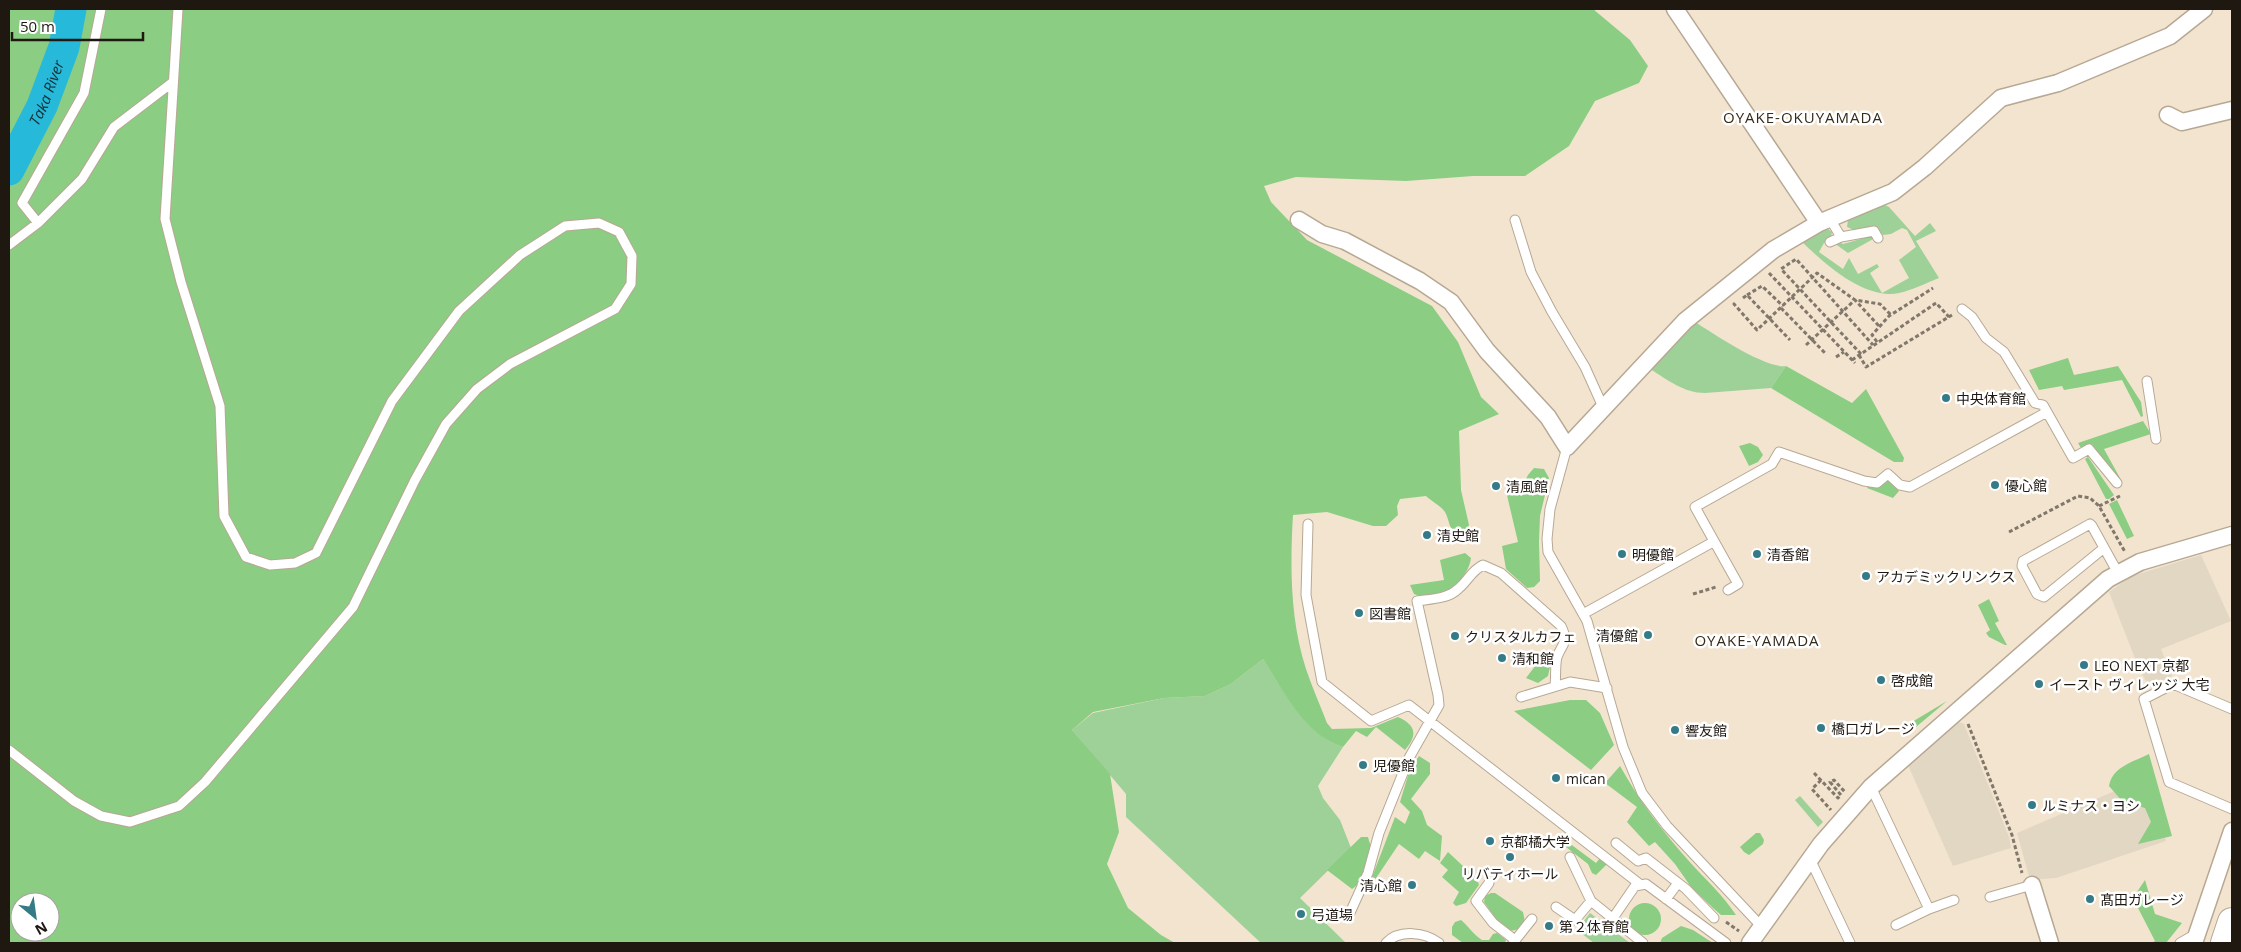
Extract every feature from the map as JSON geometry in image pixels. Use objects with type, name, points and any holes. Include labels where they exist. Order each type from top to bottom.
[{"type":"highway","points":[[2225,943],[2232,922]]},
{"type":"street","points":[[1675,9],[1824,221]]},
{"type":"street","points":[[1299,220],[1322,234],[1345,241],[1412,276],[1451,302],[1487,351],[1548,417],[1568,447],[1684,321],[1773,250],[1824,221],[1892,192],[1925,167],[2001,98],[2058,83],[2170,36],[2204,9]]},
{"type":"street","points":[[2168,115],[2182,122],[2232,110]]},
{"type":"street","points":[[1769,943],[1754,937],[1810,859],[1871,787],[2118,573],[2140,562],[2232,535]]},
{"type":"street","points":[[2196,938],[2232,831]]},
{"type":"street","points":[[2029,886],[2050,943]]},
{"type":"lane","points":[[38,223],[22,203],[84,94],[102,9]]},
{"type":"lane","points":[[9,750],[74,800],[101,816],[130,822],[179,806],[205,782],[353,607],[415,480],[446,424],[477,389],[510,364],[615,310],[631,284],[632,256],[619,232],[599,223],[565,226],[520,255],[459,311],[392,401],[316,552],[295,562],[270,565],[246,557],[224,516],[220,406],[181,282],[165,219],[178,9]]},
{"type":"lane","points":[[9,245],[38,223],[82,179],[114,126],[173,82]]},
{"type":"lane","points":[[1515,220],[1531,272],[1552,312],[1585,367],[1603,407]]},
{"type":"lane","points":[[1824,221],[1841,237]]},
{"type":"lane","points":[[1830,242],[1841,237],[1874,231],[1878,238]]},
{"type":"lane","points":[[1962,309],[1972,317],[1986,338],[2004,352],[2035,403],[2043,405],[2073,458],[2089,449],[2117,483]]},
{"type":"lane","points":[[2147,381],[2156,440]]},
{"type":"lane","points":[[1728,590],[1738,584],[1695,507],[1772,464],[1780,452],[1864,482],[1876,483],[1888,474],[1900,484],[1910,486],[2047,412]]},
{"type":"lane","points":[[1568,447],[1550,509],[1547,539],[1548,552],[1583,614],[1623,747],[1642,793],[1754,937]]},
{"type":"lane","points":[[1308,524],[1306,595],[1322,682],[1371,721],[1409,705],[1641,885]]},
{"type":"lane","points":[[2104,548],[2044,597],[2037,594],[2022,566],[2023,561],[2089,524],[2092,526],[2118,573]]},
{"type":"lane","points":[[1583,614],[1713,542]]},
{"type":"lane","points":[[1349,915],[1368,873],[1378,833],[1409,758],[1438,706],[1438,695],[1417,601],[1451,595],[1458,590],[1475,569],[1484,565],[1501,573],[1562,626],[1566,642],[1557,658],[1555,686]]},
{"type":"lane","points":[[1521,697],[1570,682],[1606,688]]},
{"type":"lane","points":[[2232,709],[2173,684],[2144,699],[2168,782],[2232,809]]},
{"type":"lane","points":[[1871,787],[1929,909]]},
{"type":"lane","points":[[1616,843],[1638,860],[1646,858],[1678,883],[1714,918]]},
{"type":"lane","points":[[1570,857],[1591,901],[1643,943]]},
{"type":"lane","points":[[1810,859],[1850,943]]},
{"type":"lane","points":[[1489,883],[1476,901],[1493,923],[1514,942],[1532,918]]},
{"type":"lane","points":[[1666,899],[1678,883]]},
{"type":"lane","points":[[1613,918],[1635,886],[1646,884],[1726,943]]},
{"type":"lane","points":[[1990,897],[2029,886]]},
{"type":"lane","points":[[1896,925],[1929,909],[1954,900]]},
{"type":"lane","points":[[1556,907],[1575,920],[1591,901]]},
{"type":"lane","points":[[1386,943],[1392,937],[1407,933],[1434,939],[1439,943]]},
{"type":"lane","points":[[2180,943],[2196,938]]},
{"type":"path","points":[[1873,345],[1796,258],[1781,270],[1832,322],[1860,354],[1866,367],[1962,309]]},
{"type":"path","points":[[1758,262],[1853,361],[1877,342],[1936,303],[1949,317]]},
{"type":"path","points":[[1825,353],[1812,340],[1782,307],[1762,286],[1734,304],[1758,330],[1769,319],[1782,307],[1792,298],[1813,277],[1818,273],[1855,300],[1880,326]]},
{"type":"path","points":[[1877,342],[1872,335],[1891,315],[1933,288]]},
{"type":"path","points":[[1747,295],[1790,340]]},
{"type":"path","points":[[1806,345],[1855,300]]},
{"type":"path","points":[[1855,300],[1880,304],[1891,315]]},
{"type":"path","points":[[1836,357],[1844,352]]},
{"type":"path","points":[[2099,506],[2123,495]]},
{"type":"path","points":[[1693,594],[1718,587]]},
{"type":"path","points":[[1962,707],[2012,834],[2029,886]]},
{"type":"path","points":[[1814,773],[1838,798],[1841,795],[1830,782],[1834,780],[1848,795]]},
{"type":"path","points":[[1821,780],[1812,789],[1832,811]]},
{"type":"path","points":[[1714,918],[1729,923],[1754,937]]},
{"type":"shaded area","points":[[2201,555],[2231,621],[2161,649],[2172,676],[2149,687],[2138,666],[2109,592],[2132,576]]},
{"type":"shaded area","points":[[1958,722],[1964,724],[2009,837],[2011,848],[1953,866],[1907,763],[1923,753]]},
{"type":"shaded area","points":[[2145,778],[2166,841],[2056,878],[2030,880],[2017,833]]},
{"type":"green space","points":[[9,9],[1593,9],[1630,40],[1648,66],[1639,83],[1595,101],[1569,146],[1525,176],[1473,176],[1406,181],[1296,177],[1264,186],[1271,202],[1307,240],[1432,306],[1458,342],[1481,397],[1499,414],[1459,431],[1461,490],[1469,525],[1466,533],[1460,536],[1451,528],[1447,515],[1443,510],[1426,496],[1400,499],[1397,506],[1398,515],[1386,526],[1373,526],[1327,512],[1293,515],[1292,593],[1297,631],[1306,669],[1327,723],[1332,729],[1371,728],[1398,717],[1409,723],[1413,731],[1412,740],[1405,750],[1376,727],[1367,737],[1356,731],[1343,747],[1329,741],[1317,733],[1296,710],[1263,659],[1231,684],[1205,696],[1164,698],[1093,712],[1072,730],[1110,774],[1119,832],[1107,864],[1128,908],[1161,935],[1175,943],[9,943]]},
{"type":"green space","points":[[1883,204],[1889,207],[1915,236],[1930,223],[1936,231],[1916,241],[1939,278],[1904,292],[1882,293],[1909,278],[1899,260],[1916,247],[1907,230],[1902,228],[1891,234],[1883,235],[1877,228],[1854,230],[1847,227],[1848,220]]},
{"type":"green space","points":[[1828,229],[1832,232],[1831,237],[1824,243],[1819,252],[1843,269],[1849,258],[1858,274],[1877,264],[1879,267],[1870,273],[1882,293],[1859,286],[1846,278],[1801,241],[1820,230]]},
{"type":"green space","points":[[1871,236],[1875,238],[1848,253],[1834,243],[1837,241],[1843,244]]},
{"type":"green space","points":[[1695,322],[1753,357],[1786,366],[1771,388],[1705,393],[1683,388],[1650,369]]},
{"type":"green space","points":[[2068,358],[2074,375],[2118,366],[2141,402],[2143,416],[2141,417],[2122,380],[2064,390],[2062,386],[2039,390],[2029,370]]},
{"type":"green space","points":[[1786,366],[1852,403],[1866,389],[1904,458],[1903,462],[1894,462],[1771,388]]},
{"type":"green space","points":[[2143,421],[2151,434],[2104,449],[2120,478],[2118,480],[2092,444],[2081,448],[2078,443]]},
{"type":"green space","points":[[1750,443],[1758,447],[1763,455],[1758,462],[1749,466],[1739,446]]},
{"type":"green space","points":[[2088,457],[2114,495],[2109,499],[2106,499],[2085,459]]},
{"type":"green space","points":[[1534,468],[1544,469],[1549,478],[1540,516],[1540,581],[1534,587],[1527,588],[1506,569],[1502,546],[1518,542],[1506,491],[1521,489]]},
{"type":"green space","points":[[1887,478],[1899,491],[1893,498],[1867,488],[1869,484]]},
{"type":"green space","points":[[2117,500],[2134,536],[2127,539],[2109,504]]},
{"type":"green space","points":[[1465,553],[1471,558],[1469,567],[1450,589],[1432,596],[1414,594],[1410,585],[1444,580],[1440,560]]},
{"type":"green space","points":[[1989,599],[1999,621],[1995,623],[2007,645],[1989,637],[1986,633],[1990,630],[1978,605]]},
{"type":"green space","points":[[1542,657],[1550,667],[1548,676],[1538,683],[1526,678]]},
{"type":"green space","points":[[1263,659],[1297,710],[1317,733],[1343,747],[1318,786],[1323,798],[1340,820],[1351,848],[1300,898],[1346,943],[1261,943],[1126,817],[1126,794],[1072,730],[1093,713],[1164,698],[1205,696],[1231,684]]},
{"type":"green space","points":[[1570,700],[1586,700],[1600,713],[1614,745],[1591,770],[1514,711]]},
{"type":"green space","points":[[1947,701],[1910,732],[1907,725]]},
{"type":"green space","points":[[2149,754],[2172,836],[2138,844],[2151,822],[2145,808],[2122,801],[2109,786],[2114,774],[2124,766]]},
{"type":"green space","points":[[1419,756],[1430,763],[1430,774],[1411,799],[1422,811],[1427,825],[1442,836],[1440,861],[1425,851],[1419,859],[1399,844],[1366,893],[1395,817],[1405,824],[1410,812],[1400,802],[1410,769]]},
{"type":"green space","points":[[1620,766],[1660,826],[1736,915],[1721,915],[1691,887],[1675,864],[1655,842],[1649,846],[1627,822],[1637,807],[1605,783]]},
{"type":"green space","points":[[1800,796],[1823,822],[1818,827],[1795,800]]},
{"type":"green space","points":[[1756,833],[1760,833],[1764,840],[1763,844],[1749,855],[1740,847]]},
{"type":"green space","points":[[1361,837],[1368,837],[1371,854],[1362,877],[1352,889],[1327,870]]},
{"type":"green space","points":[[1565,840],[1596,863],[1600,858],[1607,864],[1596,875],[1592,873],[1588,864],[1562,844]]},
{"type":"green space","points":[[1448,852],[1477,879],[1479,885],[1466,903],[1456,906],[1453,903],[1459,892],[1442,877],[1448,870],[1440,863]]},
{"type":"green space","points":[[2145,880],[2155,914],[2182,923],[2166,943],[2152,943],[2155,941],[2137,906],[2135,895]]},
{"type":"green space","points":[[1495,893],[1523,912],[1525,922],[1519,928],[1508,929],[1497,920],[1484,902],[1485,896]]},
{"type":"green space","points":[[1645,903],[1651,904],[1656,908],[1660,913],[1660,925],[1656,930],[1651,934],[1645,935],[1639,934],[1634,930],[1630,925],[1629,919],[1630,913],[1634,908],[1639,904]]},
{"type":"green space","points":[[1590,913],[1630,943],[1594,943],[1577,930]]},
{"type":"green space","points":[[1461,920],[1482,940],[1489,940],[1493,934],[1497,933],[1506,940],[1505,943],[1463,943],[1452,935],[1452,927],[1455,922]]},
{"type":"green space","points":[[1681,926],[1693,930],[1713,943],[1660,943],[1662,938]]},
{"type":"waterway","name":"Taka River","points":[[9,170],[42,106],[64,47],[71,9]]},
{"type":"place","name":"中央体育館","points":[[1946,398]]},
{"type":"place","name":"優心館","points":[[1995,485]]},
{"type":"place","name":"清風館","points":[[1496,486]]},
{"type":"place","name":"清史館","points":[[1427,535]]},
{"type":"place","name":"明優館","points":[[1622,554]]},
{"type":"place","name":"清香館","points":[[1757,554]]},
{"type":"place","name":"アカデミックリンクス","points":[[1866,576]]},
{"type":"place","name":"図書館","points":[[1359,613]]},
{"type":"place","name":"清優館","points":[[1648,635]]},
{"type":"place","name":"クリスタルカフェ","points":[[1455,636]]},
{"type":"place","name":"清和館","points":[[1502,658]]},
{"type":"place","name":"LEO NEXT 京都","points":[[2084,665]]},
{"type":"place","name":"啓成館","points":[[1881,680]]},
{"type":"place","name":"イースト ヴィレッジ 大宅","points":[[2039,684]]},
{"type":"place","name":"橋口ガレージ","points":[[1821,728]]},
{"type":"place","name":"響友館","points":[[1675,730]]},
{"type":"place","name":"児優館","points":[[1363,765]]},
{"type":"place","name":"mican","points":[[1556,778]]},
{"type":"place","name":"ルミナス・ヨシ","points":[[2032,805]]},
{"type":"place","name":"京都橘大学","points":[[1490,841]]},
{"type":"place","name":"リバティホール","points":[[1510,857]]},
{"type":"place","name":"清心館","points":[[1412,885]]},
{"type":"place","name":"髙田ガレージ","points":[[2090,899]]},
{"type":"place","name":"弓道場","points":[[1301,914]]},
{"type":"place","name":"第２体育館","points":[[1549,926]]},
{"type":"district","name":"OYAKE-OKUYAMADA","points":[[1803,117]]},
{"type":"district","name":"OYAKE-YAMADA","points":[[1757,640]]}]
